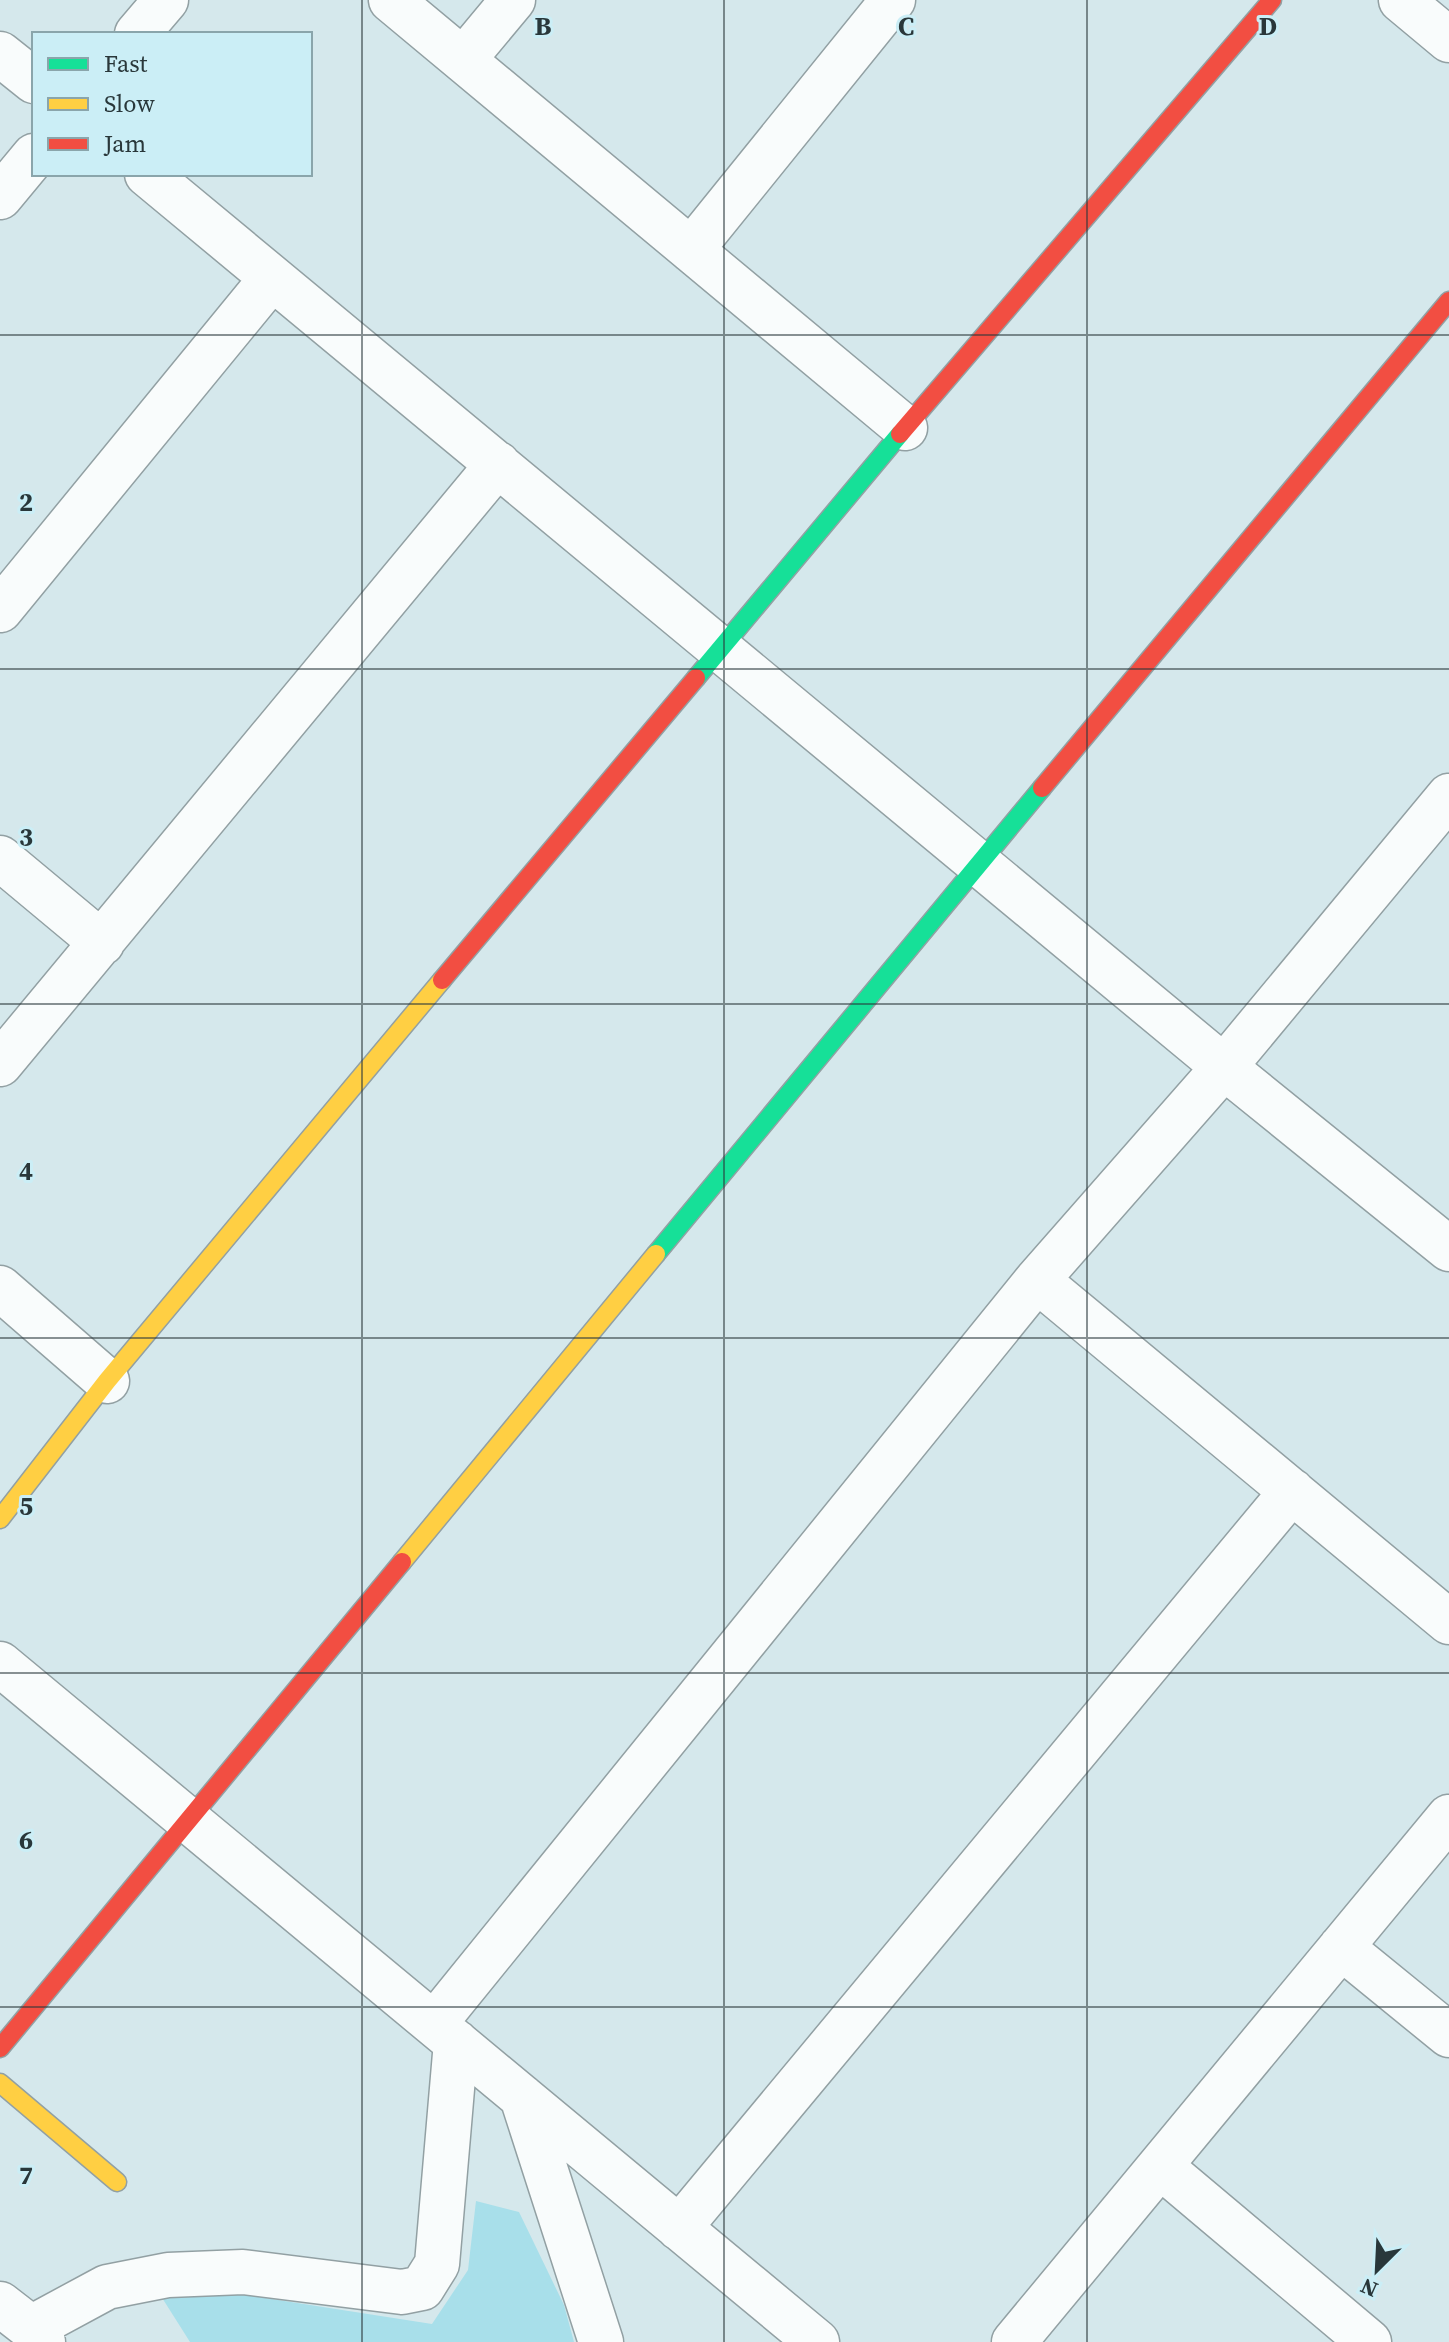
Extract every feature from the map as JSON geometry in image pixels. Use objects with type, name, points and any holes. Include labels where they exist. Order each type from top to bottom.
[{"type":"street","points":[[139,32],[166,0]]},
{"type":"street","points":[[391,0],[905,428]]},
{"type":"street","points":[[463,60],[513,0]]},
{"type":"street","points":[[691,250],[893,0]]},
{"type":"street","points":[[0,1519],[107,1381],[905,428],[1272,0]]},
{"type":"street","points":[[1401,0],[1449,40]]},
{"type":"street","points":[[0,54],[32,79]]},
{"type":"street","points":[[0,197],[32,158]]},
{"type":"street","points":[[149,176],[1224,1067],[1449,1249]]},
{"type":"street","points":[[0,610],[272,278]]},
{"type":"street","points":[[0,2048],[980,862],[1449,301]]},
{"type":"street","points":[[0,1064],[498,464]]},
{"type":"street","points":[[25,2325],[107,2287],[168,2275],[243,2272],[402,2292],[422,2288],[437,2264],[445,2033],[1037,1280],[1224,1067],[1449,796]]},
{"type":"street","points":[[0,858],[102,943]]},
{"type":"street","points":[[1037,1280],[1449,1622]]},
{"type":"street","points":[[0,1288],[107,1381]]},
{"type":"street","points":[[679,2228],[1292,1491]]},
{"type":"street","points":[[0,1664],[817,2342]]},
{"type":"street","points":[[1014,2342],[1449,1817]]},
{"type":"street","points":[[1341,1947],[1449,2035]]},
{"type":"street","points":[[0,2083],[117,2182]]},
{"type":"street","points":[[522,2097],[601,2342]]},
{"type":"street","points":[[1160,2166],[1369,2342]]},
{"type":"shaded area","points":[[476,2201],[519,2212],[564,2305],[574,2342],[190,2342],[159,2293],[207,2289],[432,2324],[468,2270]]},
{"type":"traffic: fast","points":[[696,678],[900,434]]},
{"type":"traffic: fast","points":[[656,1254],[1042,788]]},
{"type":"traffic: slow","points":[[0,1519],[107,1381],[442,980]]},
{"type":"traffic: slow","points":[[402,1562],[656,1254]]},
{"type":"traffic: slow","points":[[0,2083],[117,2182]]},
{"type":"traffic: jam","points":[[900,434],[1272,0]]},
{"type":"traffic: jam","points":[[1042,788],[1449,301]]},
{"type":"traffic: jam","points":[[442,980],[696,678]]},
{"type":"traffic: jam","points":[[0,2048],[402,1562]]}]
